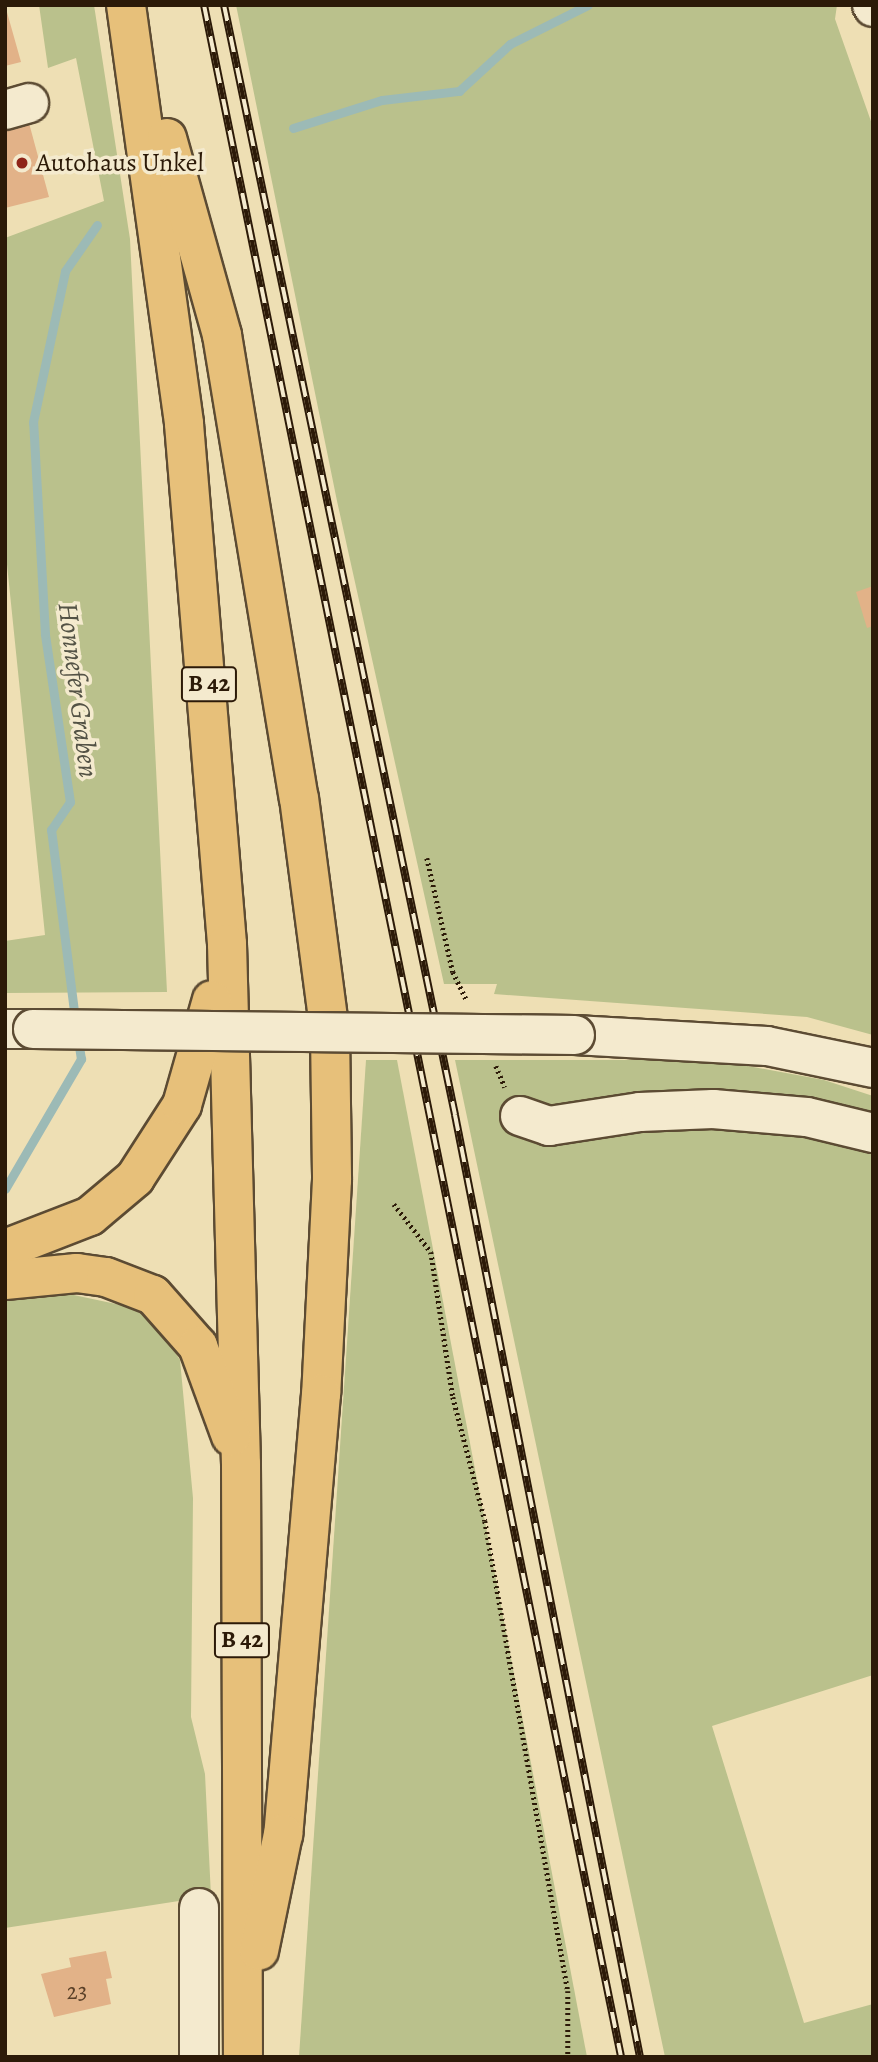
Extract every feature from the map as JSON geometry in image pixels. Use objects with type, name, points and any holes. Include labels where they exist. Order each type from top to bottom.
[{"type":"main road","points":[[128,5],[222,335],[299,798],[330,1032],[329,1267],[284,1834],[243,2043]]},
{"type":"main road","name":"B 42","points":[[128,5],[184,425],[227,944],[241,1464],[243,2043]]},
{"type":"main road","points":[[5,1249],[90,1216],[135,1178],[158,1149],[190,1084],[227,944]]},
{"type":"main road","points":[[5,1280],[77,1273],[106,1277],[153,1295],[198,1346],[241,1464]]},
{"type":"street","points":[[19,1029],[575,1035],[689,1039],[797,1051],[873,1068]]},
{"type":"street","points":[[520,1116],[549,1126],[640,1112],[713,1109],[807,1117],[873,1133]]},
{"type":"street","points":[[199,1908],[199,2057]]},
{"type":"path","points":[[426,858],[453,972],[473,1013]]},
{"type":"path","points":[[394,1204],[432,1252],[453,1397],[485,1521],[566,1977],[568,2057]]},
{"type":"green space","points":[[39,5],[94,5],[130,239],[167,992],[5,993],[5,941],[45,935],[5,545],[5,238],[104,201],[76,58],[48,68]]},
{"type":"green space","points":[[236,5],[837,5],[835,19],[873,127],[873,1035],[807,1017],[494,994],[497,984],[444,984],[337,501]]},
{"type":"green space","points":[[366,1060],[397,1060],[587,2057],[299,2057]]},
{"type":"green space","points":[[455,1060],[715,1060],[824,1080],[873,1096],[873,1675],[712,1726],[804,2023],[873,2004],[873,2057],[665,2057]]},
{"type":"green space","points":[[69,1294],[149,1311],[180,1360],[193,1498],[191,1717],[205,1774],[211,1896],[5,1928],[5,1299]]},
{"type":"building","points":[[5,5],[21,62],[5,66]]},
{"type":"building","name":"Autohaus Unkel","points":[[29,123],[49,197],[5,208],[5,130]]},
{"type":"building","points":[[873,586],[873,626],[867,628],[856,592]]},
{"type":"building","points":[[106,1951],[112,1978],[106,1979],[111,2004],[54,2017],[41,1974],[71,1967],[69,1958]]},
{"type":"waterway","name":"Honnefer Graben","points":[[293,128],[382,100],[459,91],[510,44],[588,5]]},
{"type":"waterway","name":"Honnefer Graben","points":[[75,1019],[51,830],[70,802],[45,634],[33,422],[65,271],[97,225]]},
{"type":"waterway","name":"Honnefer Graben","points":[[5,1189],[81,1059],[78,1040]]},
{"type":"railway","points":[[204,5],[621,2057]]},
{"type":"railway","points":[[224,5],[455,1115],[640,2057]]},
{"type":"place","name":"Autohaus Unkel","points":[[22,163]]}]
